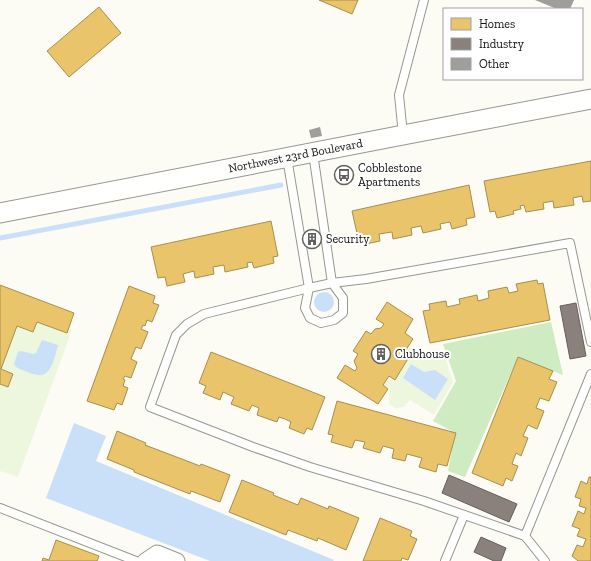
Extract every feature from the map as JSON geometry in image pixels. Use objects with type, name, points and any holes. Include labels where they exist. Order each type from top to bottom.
[{"type":"street","name":"Northwest 23rd Boulevard","points":[[0,213],[591,99]]},
{"type":"street","points":[[145,561],[156,553],[177,561]]},
{"type":"lane","points":[[403,135],[399,95],[424,0]]},
{"type":"lane","points":[[287,158],[309,288],[305,308],[310,318],[321,323],[334,320],[343,313],[343,298],[332,283],[313,153]]},
{"type":"lane","points":[[545,561],[525,536],[424,501],[303,465],[150,407],[176,335],[186,324],[204,314],[332,283],[366,279],[570,243],[591,342]]},
{"type":"lane","points":[[525,536],[591,374]]},
{"type":"lane","points":[[0,508],[136,561]]},
{"type":"lane","points":[[445,561],[464,515]]},
{"type":"green space","points":[[37,322],[66,333],[69,328],[72,330],[18,477],[0,471],[0,383],[26,391],[9,385],[13,374],[1,369],[17,326],[33,332]]},
{"type":"green space","points":[[551,322],[563,375],[518,357],[465,477],[448,471],[455,433],[433,421],[456,381],[443,344]]},
{"type":"green space","points":[[408,347],[419,351],[444,353],[453,382],[434,415],[410,400],[404,407],[395,408],[389,404],[390,389],[384,385],[388,378],[394,381],[409,356],[404,353]]},
{"type":"water","points":[[324,292],[331,295],[334,302],[331,309],[324,312],[317,309],[314,302],[317,295]]},
{"type":"water","points":[[42,340],[58,345],[54,359],[47,373],[38,375],[16,367],[14,364],[18,352],[36,353]]},
{"type":"water","points":[[411,364],[424,372],[435,370],[448,379],[435,400],[403,378]]},
{"type":"water","points":[[74,423],[106,436],[96,461],[334,560],[210,561],[46,498]]},
{"type":"building: Homes","points":[[319,0],[358,0],[352,14]]},
{"type":"building: Homes","points":[[99,7],[121,33],[69,77],[47,51]]},
{"type":"building: Homes","points":[[591,161],[591,201],[583,202],[582,196],[573,198],[574,205],[554,208],[553,201],[543,203],[544,209],[526,212],[524,205],[520,206],[521,209],[513,211],[514,214],[497,218],[495,211],[490,212],[484,181]]},
{"type":"building: Homes","points":[[469,185],[475,217],[466,219],[467,225],[452,229],[450,222],[440,224],[441,229],[423,233],[421,226],[411,228],[412,235],[393,239],[392,232],[379,234],[380,241],[366,244],[364,236],[358,238],[352,211]]},
{"type":"building: Homes","points":[[271,221],[278,256],[273,257],[274,263],[254,268],[252,262],[247,263],[248,267],[225,272],[224,265],[213,267],[214,274],[195,278],[194,271],[183,274],[185,282],[167,286],[165,277],[158,278],[151,247]]},
{"type":"building: Homes","name":"Security","points":[[317,231],[319,244],[307,246],[305,234]]},
{"type":"building: Homes","points":[[537,280],[538,284],[543,283],[550,320],[430,343],[423,311],[430,310],[429,304],[446,301],[447,307],[460,304],[459,299],[477,295],[478,301],[489,298],[488,291],[507,287],[509,293],[518,291],[516,284]]},
{"type":"building: Homes","points":[[0,285],[74,313],[67,333],[37,322],[33,332],[17,326],[1,369],[13,374],[8,387],[0,384]]},
{"type":"building: Homes","points":[[129,286],[155,296],[153,303],[159,305],[152,322],[147,320],[145,326],[143,325],[141,329],[148,332],[141,349],[136,347],[131,359],[137,362],[131,378],[125,376],[123,379],[125,380],[123,386],[128,388],[122,405],[117,403],[114,410],[87,401]]},
{"type":"building: Homes","name":"Clubhouse","points":[[387,302],[413,319],[405,333],[413,339],[404,353],[409,357],[395,380],[389,376],[383,385],[388,389],[378,404],[337,378],[345,365],[355,371],[357,368],[354,361],[358,354],[353,351],[366,331],[371,334],[375,329],[381,328],[384,324],[376,319]]},
{"type":"building: Homes","points":[[211,352],[325,397],[312,430],[307,428],[304,434],[289,428],[291,422],[285,419],[279,417],[277,422],[257,415],[259,408],[252,405],[249,411],[231,404],[234,397],[223,392],[220,400],[203,393],[206,386],[199,383]]},
{"type":"building: Homes","points":[[518,357],[553,371],[549,379],[557,382],[549,401],[540,398],[536,408],[544,411],[537,429],[528,425],[523,436],[528,438],[521,456],[516,453],[512,464],[518,466],[512,481],[506,478],[503,486],[472,473]]},
{"type":"building: Homes","points":[[337,401],[456,433],[447,466],[438,464],[436,472],[419,467],[422,458],[407,454],[405,461],[392,458],[394,449],[383,446],[380,453],[363,448],[365,442],[355,440],[352,448],[331,442],[333,435],[328,434]]},
{"type":"building: Homes","points":[[117,431],[146,443],[145,445],[200,466],[201,464],[230,475],[220,502],[191,491],[190,494],[134,472],[134,470],[107,459]]},
{"type":"building: Homes","points":[[589,477],[591,477],[591,561],[578,561],[572,556],[577,545],[583,547],[586,539],[577,536],[580,529],[572,526],[578,511],[584,514],[586,508],[579,506],[581,499],[575,497],[581,481],[587,484]]},
{"type":"building: Homes","points":[[242,480],[298,505],[301,498],[328,509],[329,506],[359,518],[346,550],[318,538],[317,541],[288,530],[286,535],[229,512]]},
{"type":"building: Homes","points":[[380,518],[412,531],[410,536],[417,539],[408,560],[402,558],[401,561],[363,561]]},
{"type":"building: Homes","points":[[56,540],[99,556],[97,561],[42,561],[43,558],[49,560]]},
{"type":"building: Industry","points":[[576,303],[586,356],[570,359],[560,306]]},
{"type":"building: Industry","points":[[449,475],[517,504],[509,522],[442,493]]},
{"type":"building: Industry","points":[[481,537],[506,548],[501,561],[494,561],[474,552]]},
{"type":"building: Other","points":[[535,0],[574,0],[570,8],[555,8]]},
{"type":"building: Other","points":[[320,127],[322,136],[311,138],[309,130]]},
{"type":"waterway","points":[[0,238],[281,185]]},
{"type":"place","name":"Cobblestone Apartments","points":[[344,175]]},
{"type":"place","name":"Security","points":[[312,239]]},
{"type":"place","name":"Clubhouse","points":[[381,354]]}]
